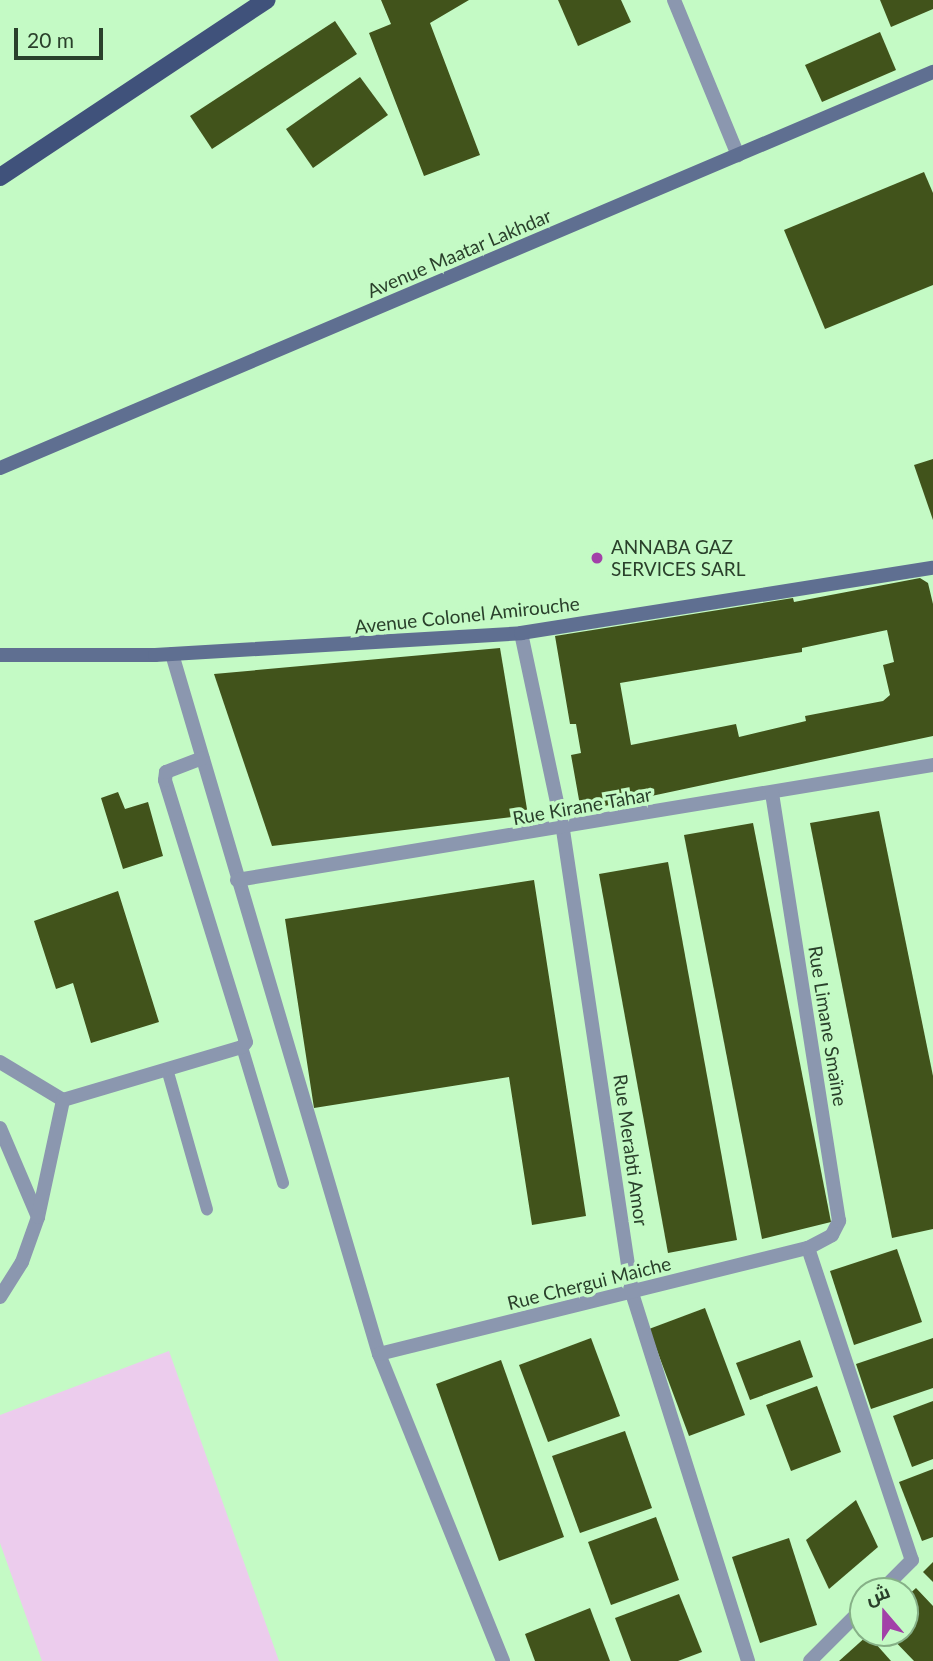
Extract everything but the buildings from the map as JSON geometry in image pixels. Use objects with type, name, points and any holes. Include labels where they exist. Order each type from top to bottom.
[{"type":"main road","points":[[0,177],[266,0]]},
{"type":"main road","name":"Avenue Maatar Lakhdar","points":[[0,468],[933,72]]},
{"type":"main road","name":"Avenue Colonel Amirouche","points":[[0,655],[172,654],[521,633],[933,568]]},
{"type":"street","points":[[674,0],[738,155]]},
{"type":"street","name":"Rue Merabti Amor","points":[[521,633],[563,830],[632,1293],[748,1661]]},
{"type":"street","points":[[172,654],[379,1354],[503,1661]]},
{"type":"street","points":[[0,1062],[63,1100],[242,1047],[245,1033],[165,780],[166,772],[202,758]]},
{"type":"street","name":"Rue Kirane Tahar","points":[[237,880],[563,830],[933,765]]},
{"type":"street","name":"Rue Limane Smaïne","points":[[772,793],[839,1221],[832,1235],[808,1248]]},
{"type":"street","points":[[0,1297],[22,1262],[38,1217],[63,1100]]},
{"type":"street","points":[[0,1128],[38,1217]]},
{"type":"street","points":[[808,1248],[912,1560],[895,1577]]},
{"type":"street","name":"Rue Chergui Maiche","points":[[379,1354],[808,1248]]},
{"type":"street","points":[[810,1661],[849,1622]]},
{"type":"lane","points":[[242,1047],[283,1183]]},
{"type":"lane","points":[[167,1069],[207,1209]]},
{"type":"shaded area","points":[[169,1351],[279,1661],[42,1661],[0,1543],[0,1415]]},
{"type":"place","name":"ANNABA GAZ SERVICES SARL","points":[[597,558]]}]
